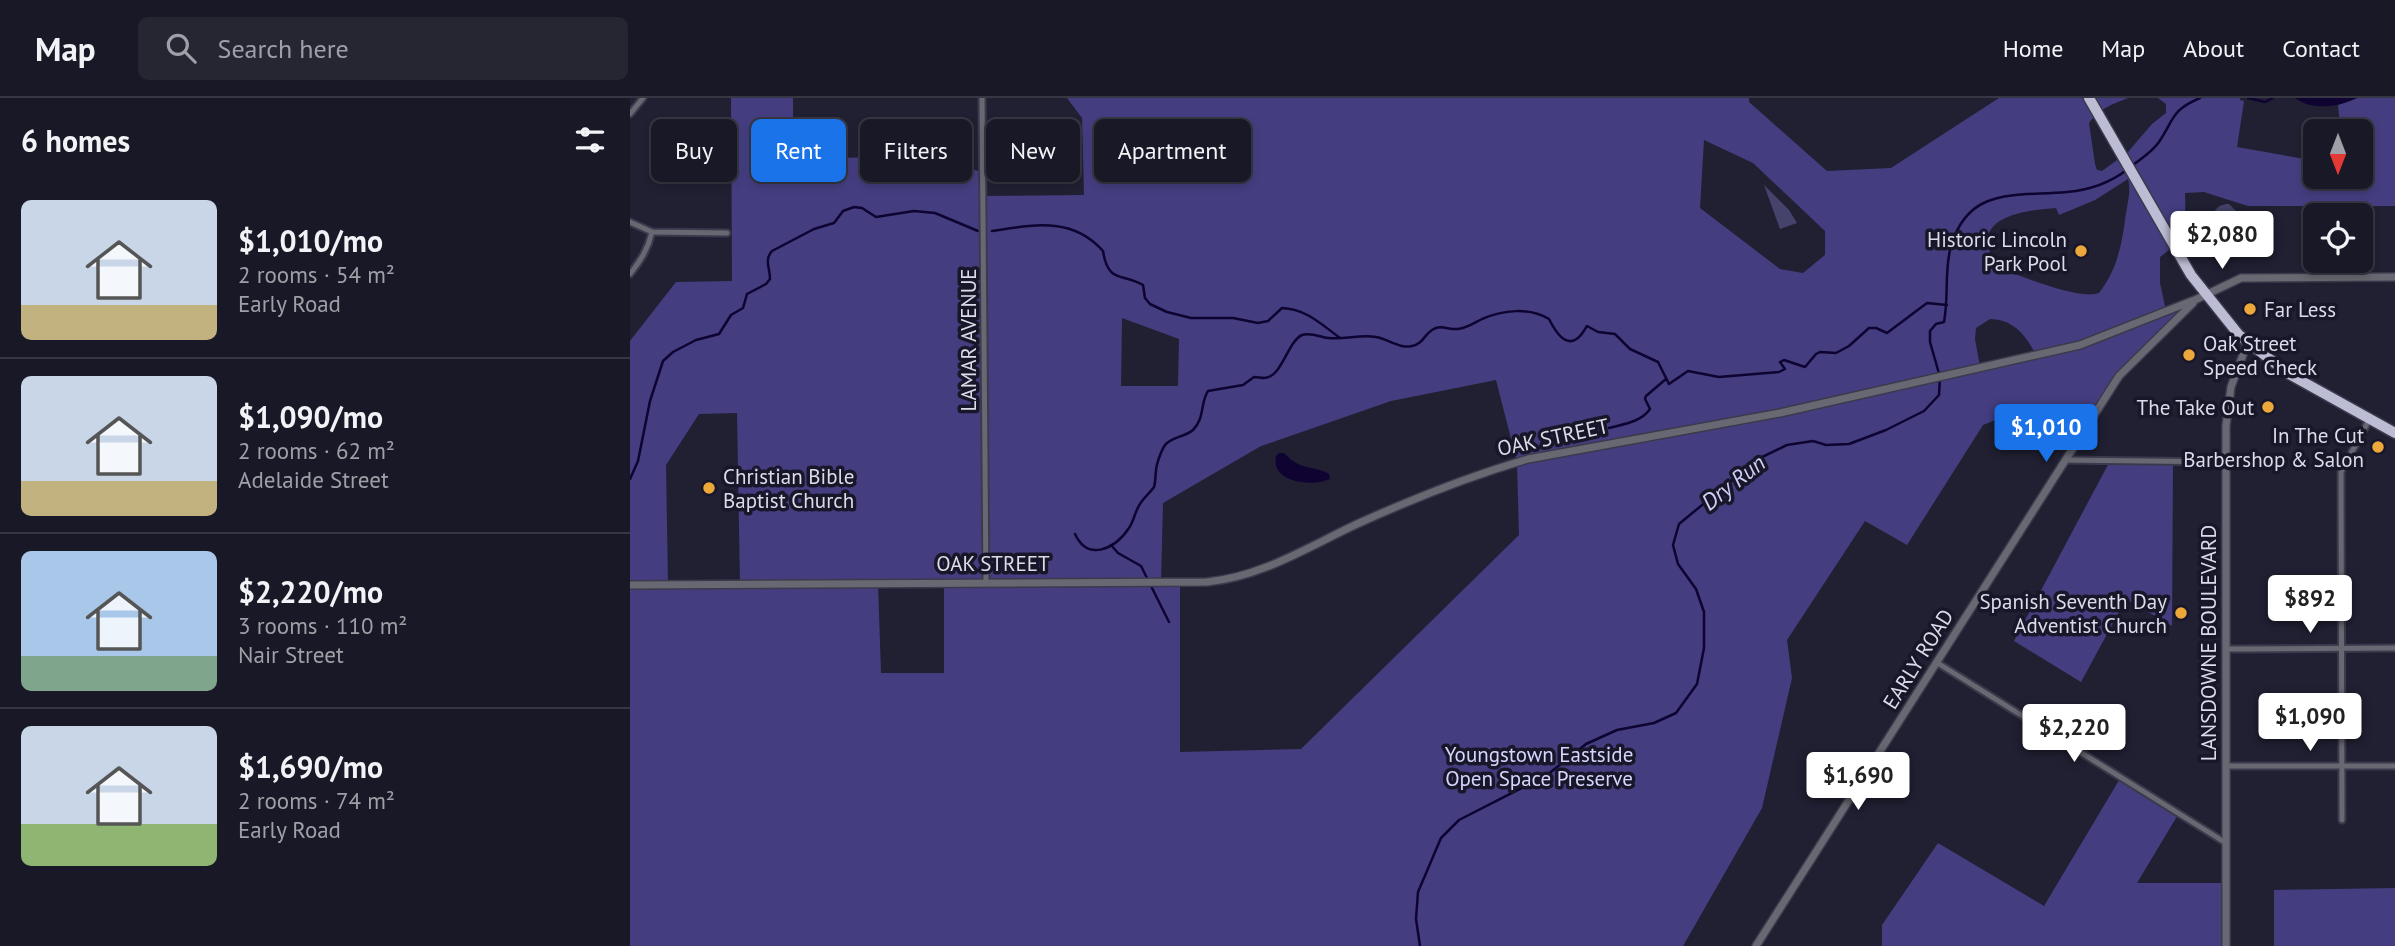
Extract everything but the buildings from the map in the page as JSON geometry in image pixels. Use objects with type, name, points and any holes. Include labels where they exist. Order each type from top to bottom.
[{"type":"highway","points":[[2089,98],[2201,296],[2247,344],[2289,374],[2395,432]]},
{"type":"street","points":[[631,111],[643,98]]},
{"type":"street","name":"LAMAR AVENUE","points":[[982,98],[986,583]]},
{"type":"street","points":[[630,222],[652,232],[727,233]]},
{"type":"street","points":[[630,274],[644,255],[652,232]]},
{"type":"street","name":"OAK STREET","points":[[630,585],[1222,581],[1246,575],[1387,512],[1528,458],[1780,413],[2080,345],[2245,278],[2395,277]]},
{"type":"street","name":"EARLY ROAD","points":[[1756,946],[2119,376],[2201,296]]},
{"type":"street","name":"LANSDOWNE BOULEVARD","points":[[2226,946],[2226,419],[2230,395],[2247,344]]},
{"type":"street","points":[[2342,820],[2341,472],[2369,420]]},
{"type":"street","points":[[2065,460],[2226,462]]},
{"type":"street","points":[[2226,649],[2395,648]]},
{"type":"street","points":[[1936,662],[2226,843]]},
{"type":"street","points":[[2226,766],[2395,766]]},
{"type":"shaded area","points":[[2295,98],[2357,98],[2342,104],[2317,106]]},
{"type":"shaded area","points":[[1764,185],[1789,210],[1797,223],[1780,229]]},
{"type":"shaded area","points":[[2229,204],[2237,212],[2239,225],[2214,225],[2216,210]]},
{"type":"shaded area","points":[[1284,453],[1301,465],[1329,474],[1330,479],[1314,483],[1294,481],[1286,477],[1276,465],[1276,456]]},
{"type":"green space","name":"Youngstown Eastside Open Space Preserve","points":[[731,98],[793,98],[793,119],[751,119],[751,182],[846,182],[846,158],[860,157],[860,182],[972,182],[972,169],[982,172],[983,196],[1084,195],[1082,118],[1067,98],[1749,98],[1749,102],[1827,171],[1891,168],[1999,98],[2128,98],[2101,111],[2089,123],[2095,164],[2097,170],[2102,171],[2128,152],[2152,124],[2166,113],[2166,104],[2158,98],[2240,98],[2244,101],[2237,147],[2303,159],[2303,189],[2373,189],[2373,119],[2339,119],[2338,105],[2357,98],[2395,98],[2395,206],[2373,206],[2373,203],[2303,203],[2303,206],[2248,206],[2204,192],[2185,193],[2183,230],[2175,244],[2160,257],[2160,283],[2166,311],[2197,299],[2128,365],[2083,432],[2030,406],[1983,425],[1907,545],[1865,521],[1787,640],[1792,678],[1762,808],[1683,946],[630,946],[630,341],[676,282],[732,281],[731,182],[737,182],[737,119],[731,119]],"holes":[[[1704,140],[1753,163],[1825,231],[1825,255],[1803,273],[1780,269],[1700,208]],[[2128,179],[2129,196],[2121,245],[2111,275],[2099,293],[2076,293],[1988,264],[1993,259],[1988,245],[1989,233],[1995,224],[2005,218],[2056,208],[2059,215],[2095,200]],[[1122,318],[1179,339],[1178,386],[1121,386]],[[1990,319],[2012,325],[2028,341],[2036,355],[1980,367],[1975,339],[1976,328]],[[1496,380],[1517,462],[1519,535],[1301,749],[1180,752],[1180,582],[1161,582],[1163,503],[1261,446],[1391,401]],[[737,413],[740,585],[668,585],[666,465],[699,414]],[[944,583],[944,673],[881,673],[878,584]]]},
{"type":"green space","points":[[2110,461],[2173,461],[2172,626],[2126,599],[2081,682],[2014,641]]},
{"type":"green space","points":[[2121,777],[2179,813],[2137,883],[2226,883],[2226,946],[1882,946],[1882,925],[1938,843],[2044,906]]},
{"type":"green space","points":[[2395,888],[2395,946],[2274,946],[2274,890]]},
{"type":"waterway","name":"Dry Run","points":[[2133,165],[2156,146],[2178,111],[2200,98]]},
{"type":"waterway","name":"Dry Run","points":[[2248,98],[2265,102],[2273,98]]},
{"type":"waterway","name":"Dry Run","points":[[1420,946],[1416,919],[1418,892],[1441,838],[1459,820],[1547,775],[1586,744],[1617,730],[1654,723],[1676,713],[1697,684],[1704,648],[1704,612],[1696,589],[1678,564],[1673,545],[1679,524],[1758,459],[1787,445],[1813,441],[1826,445],[1849,444],[1924,411],[1939,395],[1940,377],[1930,342],[1930,331],[1936,324],[1944,322],[1951,246],[1959,226],[1970,213],[1983,203],[1997,198],[2092,188],[2128,169]]},
{"type":"waterway","points":[[630,479],[638,461],[650,401],[663,361],[673,352],[696,340],[719,334],[731,315],[743,308],[747,294],[770,279],[768,261],[772,251],[814,229],[834,223],[843,211],[854,207],[862,208],[876,217],[914,211],[935,213],[978,231]]},
{"type":"waterway","points":[[992,231],[1037,225],[1078,232],[1103,251],[1112,273],[1143,285],[1145,298],[1150,304],[1167,312],[1191,318],[1233,318],[1258,323],[1268,321],[1282,308],[1291,309],[1313,318],[1340,338]]},
{"type":"waterway","points":[[1075,534],[1080,543],[1094,550],[1109,547],[1116,542],[1129,528],[1138,507],[1154,487],[1157,465],[1165,445],[1190,432],[1197,425],[1208,391],[1243,385],[1254,377],[1270,376],[1280,366],[1292,345],[1305,334],[1334,338],[1370,336],[1408,347],[1419,343],[1435,328],[1461,328],[1499,314],[1525,311],[1549,319],[1565,340],[1575,340],[1587,326],[1598,332],[1615,334],[1630,349],[1658,362],[1669,384],[1688,371],[1719,377],[1779,372],[1785,369],[1780,362],[1784,360],[1805,367],[1816,354],[1836,353],[1849,346],[1869,328],[1887,333],[1927,303],[1947,305]]},
{"type":"waterway","points":[[1609,428],[1642,417],[1650,409],[1646,396],[1666,379]]},
{"type":"waterway","points":[[1111,545],[1118,553],[1141,566],[1169,622]]},
{"type":"place","name":"Historic Lincoln Park Pool","points":[[2081,251]]},
{"type":"place","name":"Far Less","points":[[2250,309]]},
{"type":"place","name":"Oak Street Speed Check","points":[[2189,355]]},
{"type":"place","name":"The Take Out","points":[[2268,407]]},
{"type":"place","name":"In The Cut Barbershop & Salon","points":[[2378,447]]},
{"type":"place","name":"Christian Bible Baptist Church","points":[[709,488]]},
{"type":"place","name":"Spanish Seventh Day Adventist Church","points":[[2181,613]]}]
